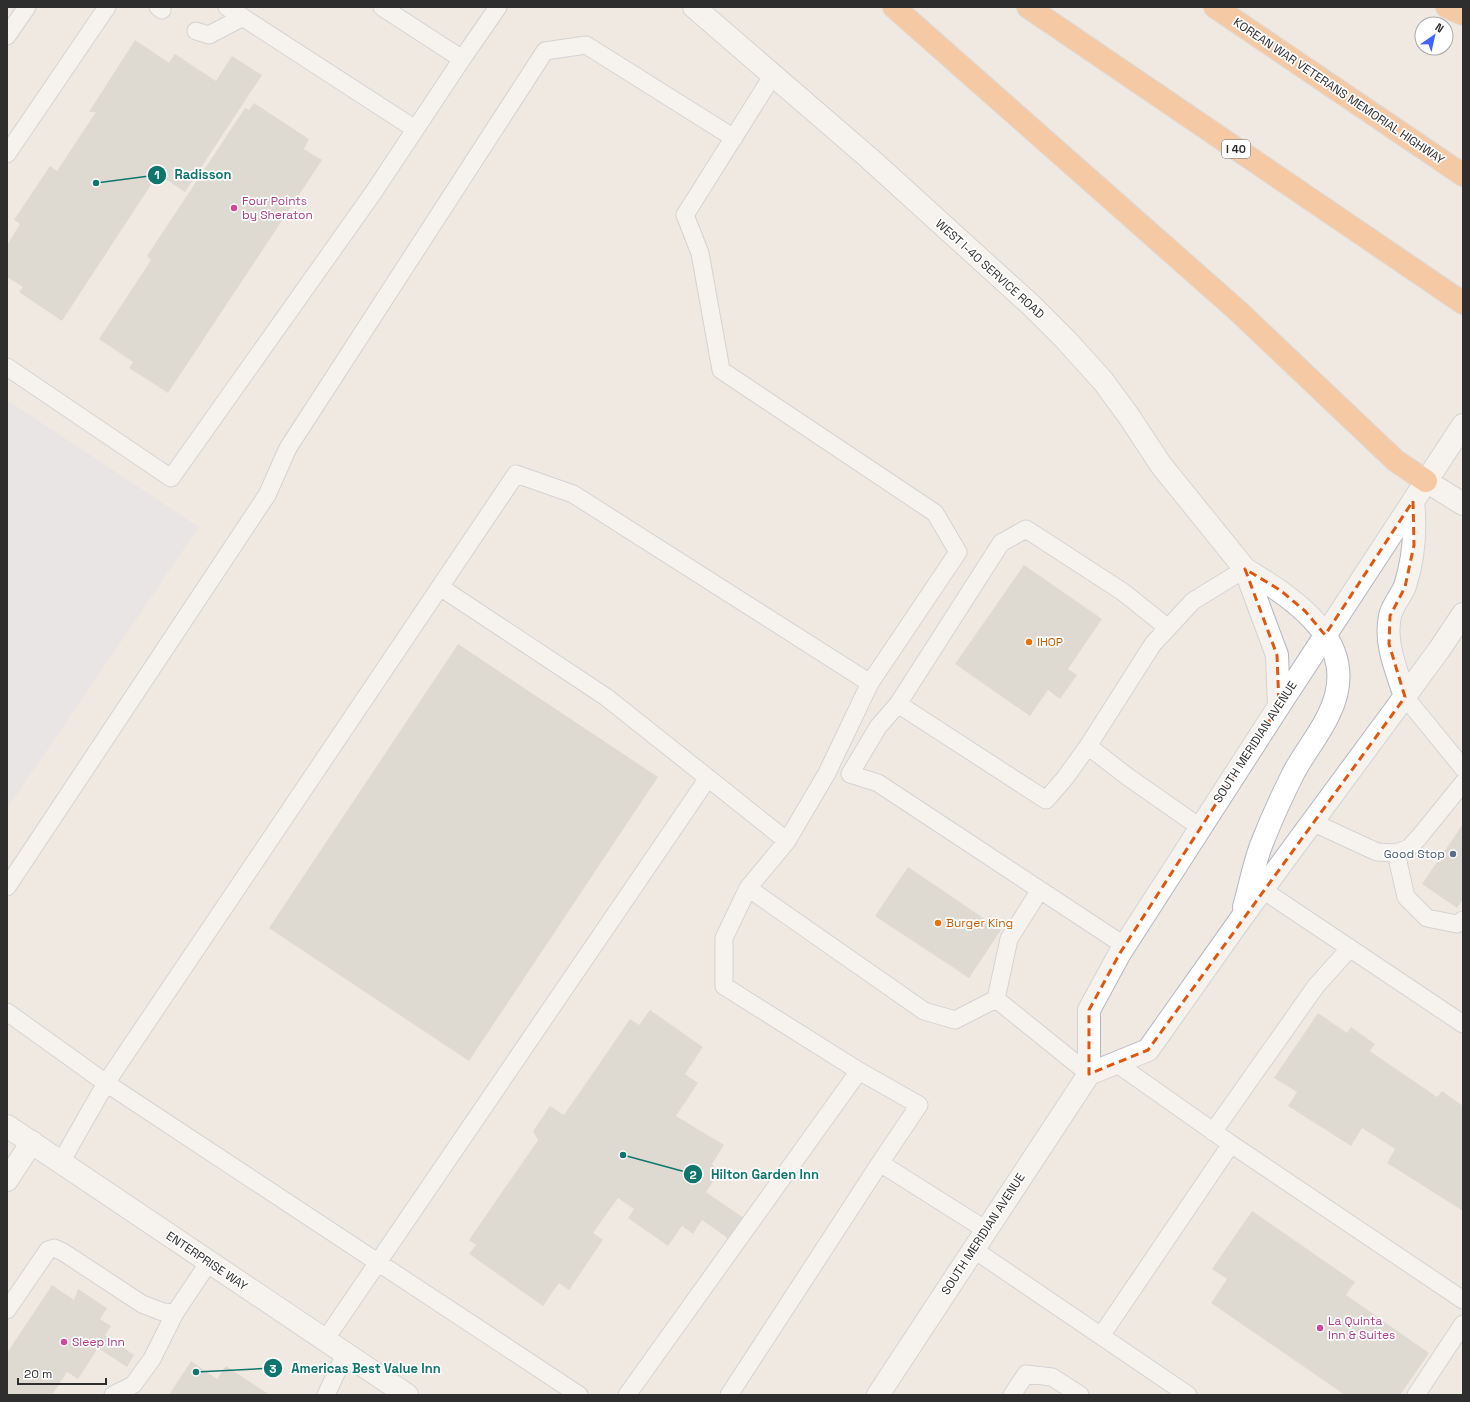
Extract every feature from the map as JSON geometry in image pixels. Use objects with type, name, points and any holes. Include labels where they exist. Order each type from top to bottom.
[{"type":"highway","points":[[894,7],[1238,311],[1396,461],[1426,481]]},
{"type":"highway","name":"I 40","points":[[1028,7],[1463,303]]},
{"type":"highway","name":"KOREAN WAR VETERANS MEMORIAL HIGHWAY","points":[[1215,7],[1463,175]]},
{"type":"highway","points":[[1447,7],[1463,14]]},
{"type":"main road","name":"WEST I-40 SERVICE ROAD","points":[[694,7],[869,158],[1032,306],[1065,339],[1103,381],[1128,415],[1161,465],[1245,570],[1277,655],[1278,706]]},
{"type":"main road","name":"SOUTH MERIDIAN AVENUE","points":[[878,1395],[1089,1074],[1089,1010],[1125,946],[1278,706],[1463,425]]},
{"type":"main road","points":[[1426,481],[1463,504]]},
{"type":"main road","points":[[1405,697],[1388,644],[1390,616],[1404,587],[1414,545],[1416,524],[1413,501]]},
{"type":"main road","name":"WEST I-40 SERVICE ROAD","points":[[1240,920],[1261,844],[1292,775],[1330,714],[1337,694],[1340,678],[1339,663],[1330,641],[1300,606],[1280,590],[1245,570]]},
{"type":"main road","points":[[1089,1074],[1148,1050],[1240,920],[1439,650],[1463,614]]},
{"type":"main road","points":[[1439,650],[1463,639]]},
{"type":"main road","name":"ENTERPRISE WAY","points":[[7,1126],[407,1395]]},
{"type":"main road","points":[[7,1180],[32,1142]]},
{"type":"lane","points":[[7,36],[27,7]]},
{"type":"lane","points":[[7,154],[106,7]]},
{"type":"lane","points":[[227,7],[415,130]]},
{"type":"lane","points":[[382,7],[462,59]]},
{"type":"lane","points":[[7,367],[171,478],[373,193],[498,7]]},
{"type":"lane","points":[[196,31],[209,35],[243,17]]},
{"type":"lane","points":[[7,887],[267,495],[288,448],[545,52],[586,44],[734,138]]},
{"type":"lane","points":[[729,1395],[919,1105],[859,1071],[724,986],[724,938],[748,888],[787,841],[827,773],[870,683],[958,552],[935,513],[721,370],[700,253],[685,214],[773,75]]},
{"type":"lane","points":[[61,1162],[106,1083],[516,474],[573,494],[870,683]]},
{"type":"lane","points":[[850,774],[878,727],[898,704],[1001,543],[1026,529],[1123,592],[1168,628]]},
{"type":"lane","points":[[898,704],[1046,800],[1065,778],[1088,746],[1153,644],[1193,601],[1245,570]]},
{"type":"lane","points":[[440,587],[606,697],[787,841]]},
{"type":"lane","points":[[1405,697],[1463,768]]},
{"type":"lane","points":[[1088,746],[1128,777],[1201,828]]},
{"type":"lane","points":[[827,773],[850,774],[878,783],[1125,946]]},
{"type":"lane","points":[[325,1340],[708,778]]},
{"type":"lane","points":[[1312,822],[1377,852],[1396,853],[1409,848],[1417,840],[1463,783]]},
{"type":"lane","points":[[1396,853],[1406,897],[1427,918],[1457,924],[1463,920]]},
{"type":"lane","points":[[748,888],[924,1011],[955,1020],[996,999]]},
{"type":"lane","points":[[996,999],[1009,939],[1040,890]]},
{"type":"lane","points":[[1263,890],[1463,1024]]},
{"type":"lane","points":[[1213,1132],[1316,986],[1350,948]]},
{"type":"lane","points":[[996,999],[1089,1074]]},
{"type":"lane","points":[[7,1012],[106,1083],[378,1264],[579,1395]]},
{"type":"lane","points":[[1116,1063],[1213,1132],[1463,1300]]},
{"type":"lane","points":[[626,1395],[859,1071]]},
{"type":"lane","points":[[1101,1336],[1231,1144]]},
{"type":"lane","points":[[880,1163],[986,1230]]},
{"type":"lane","points":[[7,1310],[48,1250],[54,1248],[64,1252],[142,1304],[163,1312],[175,1313]]},
{"type":"lane","points":[[973,1249],[1188,1395]]},
{"type":"lane","points":[[113,1395],[133,1385],[152,1359],[175,1313],[209,1262]]},
{"type":"lane","points":[[1416,1395],[1463,1324]]},
{"type":"lane","points":[[326,1395],[345,1354]]},
{"type":"lane","points":[[1012,1395],[1026,1374],[1052,1377],[1080,1395]]},
{"type":"highlighted area","points":[[1413,501],[1414,545],[1405,587],[1390,616],[1389,644],[1405,697],[1148,1050],[1089,1074],[1089,1010],[1120,953],[1279,706],[1277,655],[1245,569],[1280,590],[1305,611],[1325,635]]},
{"type":"shaded area","points":[[7,400],[199,527],[7,809]]},
{"type":"building","points":[[135,40],[169,63],[175,54],[216,81],[232,56],[262,75],[185,192],[158,174],[62,321],[19,292],[23,287],[7,277],[7,245],[20,224],[14,220],[50,166],[57,171],[96,112],[89,112]]},
{"type":"building","name":"Four Points by Sheraton","points":[[254,103],[309,139],[304,149],[322,160],[168,393],[129,368],[133,362],[99,339],[151,260],[147,256],[245,108],[249,110]]},
{"type":"building","name":"IHOP","points":[[1024,565],[1102,619],[1068,669],[1077,675],[1060,699],[1048,690],[1030,716],[955,664]]},
{"type":"building","points":[[458,644],[658,777],[469,1061],[269,928]]},
{"type":"building","name":"Good Stop","points":[[1463,824],[1463,899],[1457,908],[1422,884]]},
{"type":"building","name":"Burger King","points":[[908,867],[1001,930],[969,978],[875,916]]},
{"type":"building","points":[[650,1010],[703,1047],[685,1074],[698,1083],[676,1116],[724,1145],[712,1164],[719,1173],[706,1192],[744,1218],[729,1239],[702,1220],[693,1234],[682,1226],[668,1246],[628,1218],[634,1209],[618,1198],[593,1233],[603,1240],[569,1290],[559,1283],[543,1306],[469,1254],[476,1245],[469,1240],[538,1140],[533,1131],[550,1106],[564,1115],[630,1019],[639,1025]]},
{"type":"building","points":[[1318,1013],[1347,1033],[1351,1027],[1375,1044],[1370,1051],[1437,1097],[1442,1091],[1463,1106],[1463,1211],[1387,1163],[1395,1149],[1362,1128],[1351,1146],[1288,1106],[1297,1092],[1274,1078]]},
{"type":"building","name":"La Quinta Inn & Suites","points":[[1252,1211],[1355,1282],[1346,1295],[1429,1353],[1400,1395],[1345,1395],[1211,1303],[1227,1279],[1212,1269]]},
{"type":"building","name":"Sleep Inn","points":[[52,1285],[74,1300],[78,1289],[107,1308],[100,1319],[111,1326],[105,1335],[134,1355],[127,1367],[98,1348],[78,1379],[67,1372],[52,1395],[7,1395],[7,1353]]},
{"type":"building","points":[[191,1361],[217,1379],[226,1366],[270,1395],[169,1395]]},
{"type":"place","name":"Radisson","points":[[96,183]]},
{"type":"place","name":"Four Points by Sheraton","points":[[234,208]]},
{"type":"place","name":"IHOP","points":[[1029,642]]},
{"type":"place","name":"Good Stop","points":[[1453,854]]},
{"type":"place","name":"Burger King","points":[[938,923]]},
{"type":"place","name":"Hilton Garden Inn","points":[[623,1155]]},
{"type":"place","name":"La Quinta Inn & Suites","points":[[1320,1328]]},
{"type":"place","name":"Sleep Inn","points":[[64,1342]]},
{"type":"place","name":"Americas Best Value Inn","points":[[196,1372]]}]
